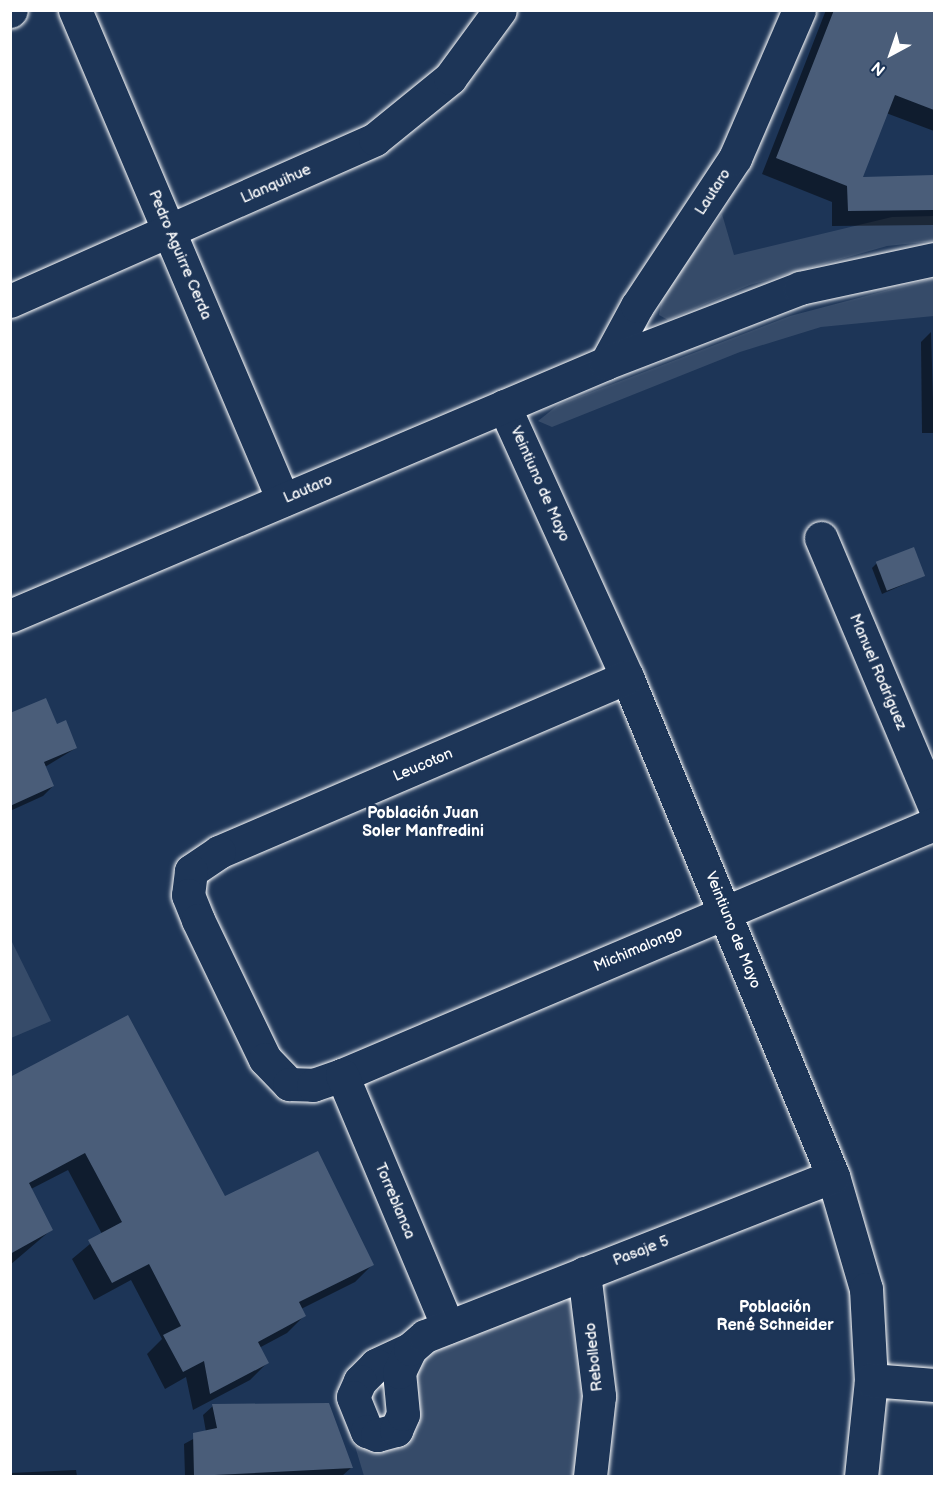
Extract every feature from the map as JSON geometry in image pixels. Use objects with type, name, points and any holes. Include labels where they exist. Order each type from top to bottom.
[{"type":"street","name":"Pedro Aguirre Cerda","points":[[75,10],[283,500]]},
{"type":"street","name":"Llanquihue","points":[[10,301],[170,232],[375,139],[450,78],[500,10]]},
{"type":"street","name":"Lautaro","points":[[606,363],[637,306],[735,158],[800,10]]},
{"type":"street","name":"Lautaro","points":[[10,616],[606,363],[801,288],[934,259]]},
{"type":"street","name":"Veintiuno de Mayo","points":[[504,406],[627,677],[726,912],[833,1176],[866,1289],[870,1380],[861,1476]]},
{"type":"street","name":"Manuel Rodríguez","points":[[821,538],[934,806]]},
{"type":"street","name":"Leucoton","points":[[342,1075],[313,1085],[289,1084],[265,1059],[188,895],[191,871],[219,852],[627,677]]},
{"type":"street","name":"Michimalongo","points":[[342,1075],[934,824]]},
{"type":"street","name":"Torreblanca","points":[[342,1075],[448,1327]]},
{"type":"street","name":"Pasaje 5","points":[[410,1349],[448,1327],[833,1176]]},
{"type":"street","name":"Rebolledo","points":[[584,1274],[599,1396],[590,1476]]},
{"type":"street","points":[[870,1380],[934,1384]]},
{"type":"shaded area","points":[[722,214],[734,255],[892,217],[934,216],[934,241],[887,246],[750,285],[668,320],[659,315],[663,293]]},
{"type":"shaded area","points":[[934,278],[934,316],[821,327],[740,352],[552,427],[538,421],[558,405],[790,316]]},
{"type":"shaded area","points":[[11,940],[51,1021],[10,1038]]},
{"type":"shaded area","points":[[573,1295],[588,1398],[579,1476],[364,1476],[355,1446],[374,1442],[426,1350]]},
{"type":"building","points":[[834,10],[934,10],[934,110],[895,95],[863,177],[934,175],[934,210],[848,211],[847,186],[776,158]]},
{"type":"building","points":[[914,547],[925,576],[887,591],[876,562]]},
{"type":"building","points":[[46,698],[57,724],[66,720],[77,748],[44,762],[54,786],[10,806],[10,713]]},
{"type":"building","points":[[128,1015],[225,1196],[318,1151],[374,1265],[299,1302],[306,1316],[258,1342],[269,1363],[210,1394],[204,1361],[183,1372],[163,1335],[181,1326],[149,1264],[112,1283],[88,1240],[122,1222],[85,1153],[29,1183],[53,1230],[10,1254],[10,1077]]},
{"type":"building","points":[[329,1403],[353,1468],[194,1476],[193,1433],[217,1428],[212,1404]]},
{"type":"district","name":"Población Juan Soler Manfredini","points":[[423,823]]},
{"type":"district","name":"Población René Schneider","points":[[775,1317]]}]
